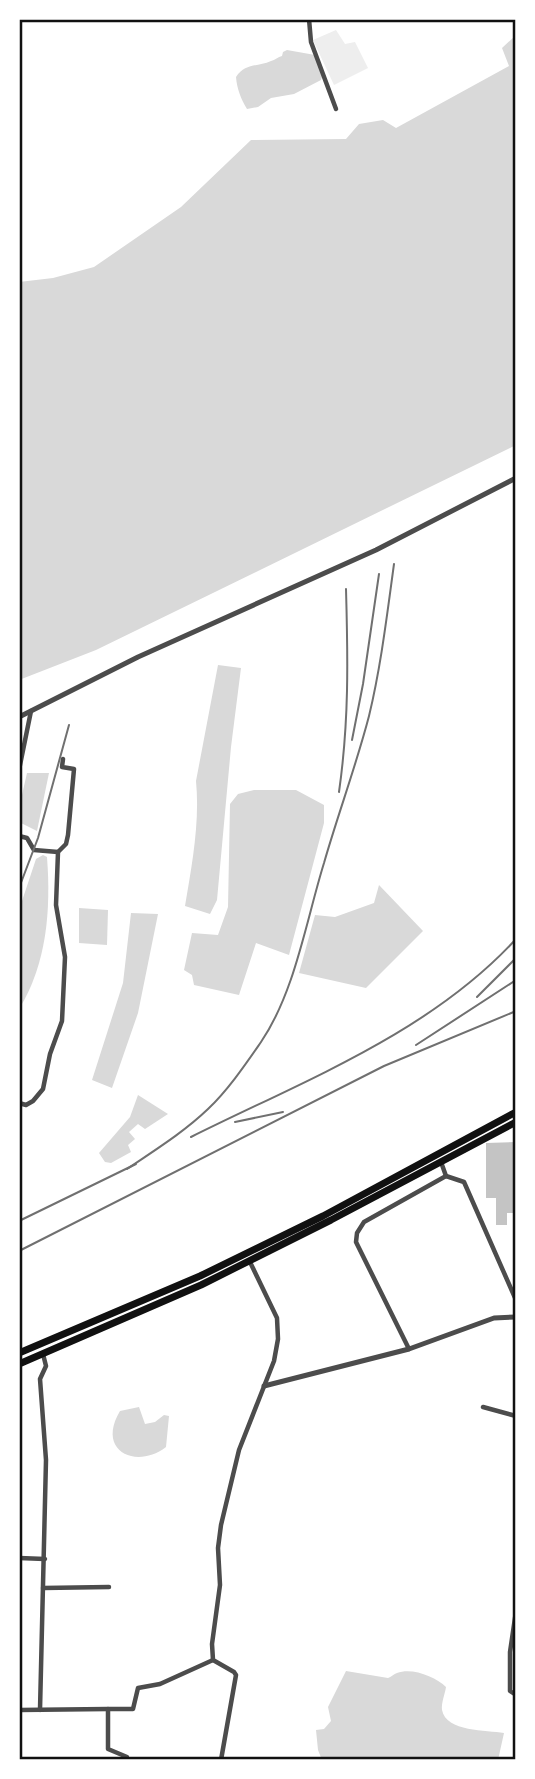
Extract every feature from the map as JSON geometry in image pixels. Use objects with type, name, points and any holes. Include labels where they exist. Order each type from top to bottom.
[{"type":"highway","points":[[19,1353],[200,1276],[323,1216],[516,1112]]},
{"type":"highway","points":[[19,1364],[201,1285],[516,1122]]},
{"type":"street","points":[[309,19],[311,42],[336,109]]},
{"type":"street","points":[[19,717],[138,657],[376,550],[516,478]]},
{"type":"street","points":[[19,770],[31,711]]},
{"type":"street","points":[[19,1103],[26,1105],[33,1101],[43,1089],[50,1054],[62,1021],[65,957],[56,905],[58,852],[66,844],[68,835],[74,769],[62,767],[63,759]]},
{"type":"street","points":[[19,836],[27,838],[34,850],[58,852]]},
{"type":"street","points":[[441,1162],[446,1176]]},
{"type":"street","points":[[409,1349],[356,1242],[357,1233],[364,1222],[446,1176],[464,1182],[516,1300]]},
{"type":"street","points":[[213,1660],[212,1644],[220,1585],[218,1548],[221,1525],[239,1450],[274,1361],[278,1339],[277,1318],[249,1261]]},
{"type":"street","points":[[264,1387],[409,1349],[494,1318],[516,1317]]},
{"type":"street","points":[[40,1710],[46,1460],[40,1379],[46,1367],[43,1354]]},
{"type":"street","points":[[483,1407],[516,1416]]},
{"type":"street","points":[[19,1558],[45,1559]]},
{"type":"street","points":[[43,1588],[109,1587]]},
{"type":"street","points":[[516,1611],[510,1652],[510,1691],[516,1695]]},
{"type":"street","points":[[19,1710],[133,1709],[138,1688],[160,1684],[213,1660]]},
{"type":"street","points":[[213,1660],[236,1675],[221,1760]]},
{"type":"street","points":[[108,1709],[108,1749],[127,1757],[127,1760]]},
{"type":"shaded area","points":[[336,30],[345,44],[355,42],[368,68],[334,85],[313,40]]},
{"type":"shaded area","points":[[516,35],[516,445],[96,650],[19,680],[19,282],[53,278],[94,267],[181,207],[251,140],[346,139],[359,124],[383,120],[396,128],[509,66],[502,48]]},
{"type":"shaded area","points":[[287,50],[315,55],[321,80],[294,94],[271,98],[258,107],[247,109],[236,77],[243,69],[274,60]]},
{"type":"shaded area","points":[[218,665],[241,668],[217,900],[210,914],[185,906],[196,828],[196,781]]},
{"type":"shaded area","points":[[27,773],[49,773],[37,831],[19,822],[19,808]]},
{"type":"shaded area","points":[[254,790],[296,790],[324,805],[324,823],[289,955],[256,943],[239,995],[194,985],[192,975],[184,970],[192,933],[218,935],[228,907],[230,804],[238,794]]},
{"type":"shaded area","points":[[43,855],[47,857],[48,877],[45,936],[36,974],[19,1009],[19,910],[36,859]]},
{"type":"shaded area","points":[[379,885],[423,931],[366,988],[299,973],[315,915],[335,917],[374,903]]},
{"type":"shaded area","points":[[79,908],[108,910],[107,945],[79,943]]},
{"type":"shaded area","points":[[131,913],[158,914],[138,1013],[112,1088],[92,1080],[123,983]]},
{"type":"shaded area","points":[[138,1095],[168,1114],[145,1129],[138,1124],[129,1132],[135,1139],[128,1145],[131,1152],[111,1163],[105,1162],[99,1153],[130,1117]]},
{"type":"shaded area","points":[[139,1407],[145,1424],[155,1422],[164,1415],[169,1416],[166,1447],[143,1457],[123,1453],[116,1446],[113,1437],[114,1425],[120,1411]]},
{"type":"shaded area","points":[[346,1671],[388,1678],[403,1671],[410,1671],[436,1680],[446,1687],[442,1710],[451,1722],[468,1729],[504,1733],[498,1760],[322,1760],[316,1730],[324,1729],[331,1721],[328,1707]]},
{"type":"building","points":[[516,1142],[516,1213],[507,1213],[507,1225],[496,1225],[496,1198],[486,1198],[486,1143]]},
{"type":"railway","points":[[127,1169],[179,1133],[215,1102],[261,1042],[283,1001],[369,716],[394,564]]},
{"type":"railway","points":[[352,740],[379,574]]},
{"type":"railway","points":[[339,792],[347,691],[346,589]]},
{"type":"railway","points":[[19,888],[38,838],[69,725]]},
{"type":"railway","points":[[191,1137],[320,1075],[405,1028],[445,1002],[482,972],[516,939]]},
{"type":"railway","points":[[477,997],[516,958]]},
{"type":"railway","points":[[416,1045],[516,980]]},
{"type":"railway","points":[[19,1251],[384,1066],[516,1011]]},
{"type":"railway","points":[[235,1122],[283,1112]]},
{"type":"railway","points":[[19,1221],[136,1164]]}]
